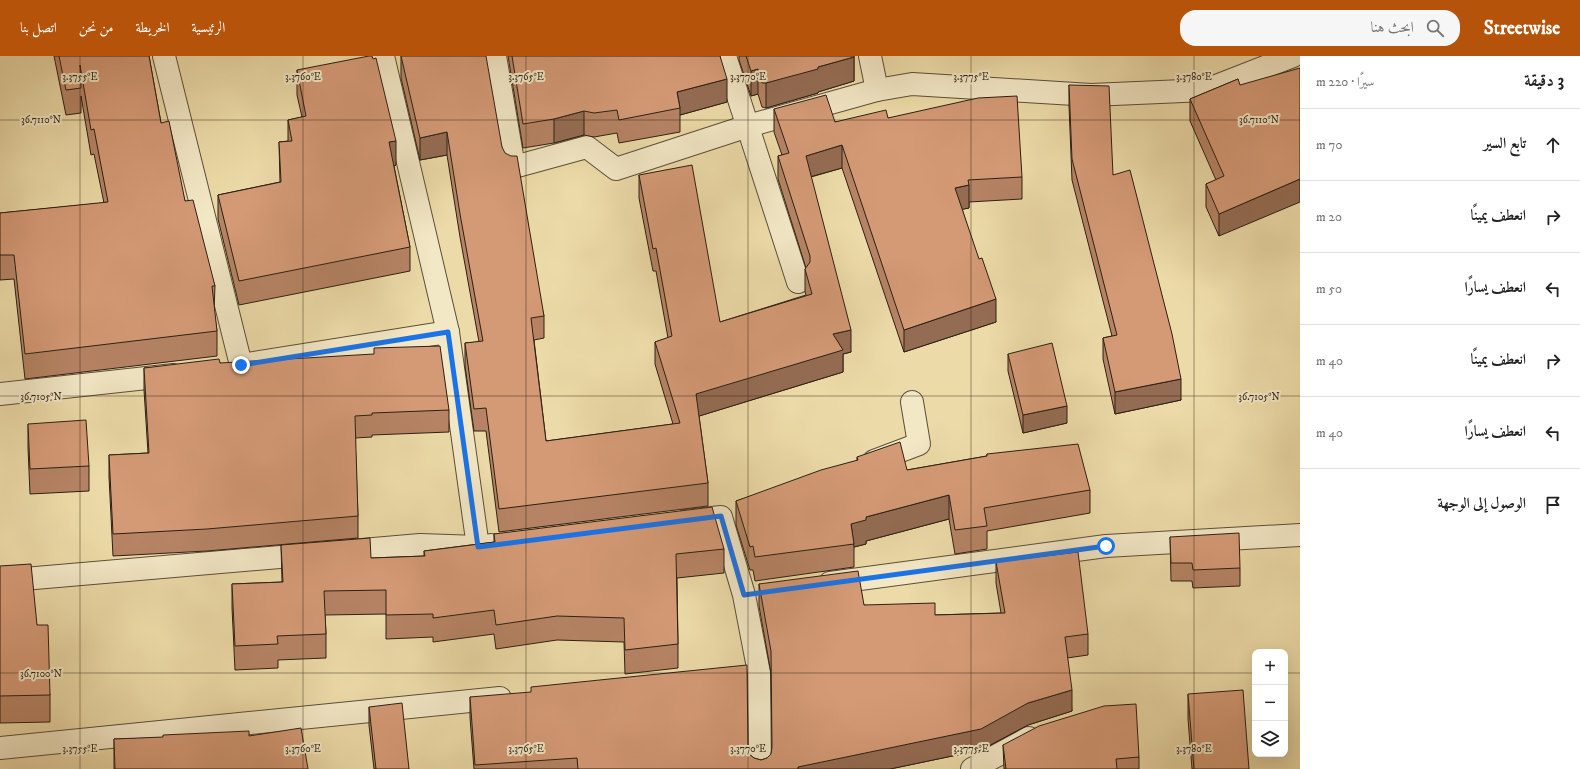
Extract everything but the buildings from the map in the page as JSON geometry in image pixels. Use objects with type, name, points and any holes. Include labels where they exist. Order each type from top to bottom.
[{"type":"street","points":[[164,56],[241,365]]},
{"type":"street","points":[[383,56],[448,332],[478,547]]},
{"type":"street","points":[[495,56],[514,167],[588,147],[616,169],[748,126],[877,90],[912,84],[1091,95],[1206,90],[1293,56]]},
{"type":"street","points":[[725,56],[798,282]]},
{"type":"street","points":[[870,56],[877,90]]},
{"type":"street","points":[[218,369],[448,332]]},
{"type":"street","points":[[0,394],[196,372]]},
{"type":"street","points":[[853,468],[920,444],[912,402]]},
{"type":"street","points":[[666,523],[721,516],[743,508]]},
{"type":"street","points":[[721,516],[744,595],[759,673],[760,769]]},
{"type":"street","points":[[807,586],[1106,546],[1300,534]]},
{"type":"street","points":[[0,581],[420,545],[478,547],[509,543]]},
{"type":"street","points":[[744,595],[768,591]]},
{"type":"street","points":[[735,675],[759,673]]},
{"type":"street","points":[[0,748],[522,696]]},
{"type":"street","points":[[972,769],[1034,736],[1048,731]]},
{"type":"route","points":[[241,365],[448,332],[478,547],[721,516],[744,595],[1106,546]]}]
